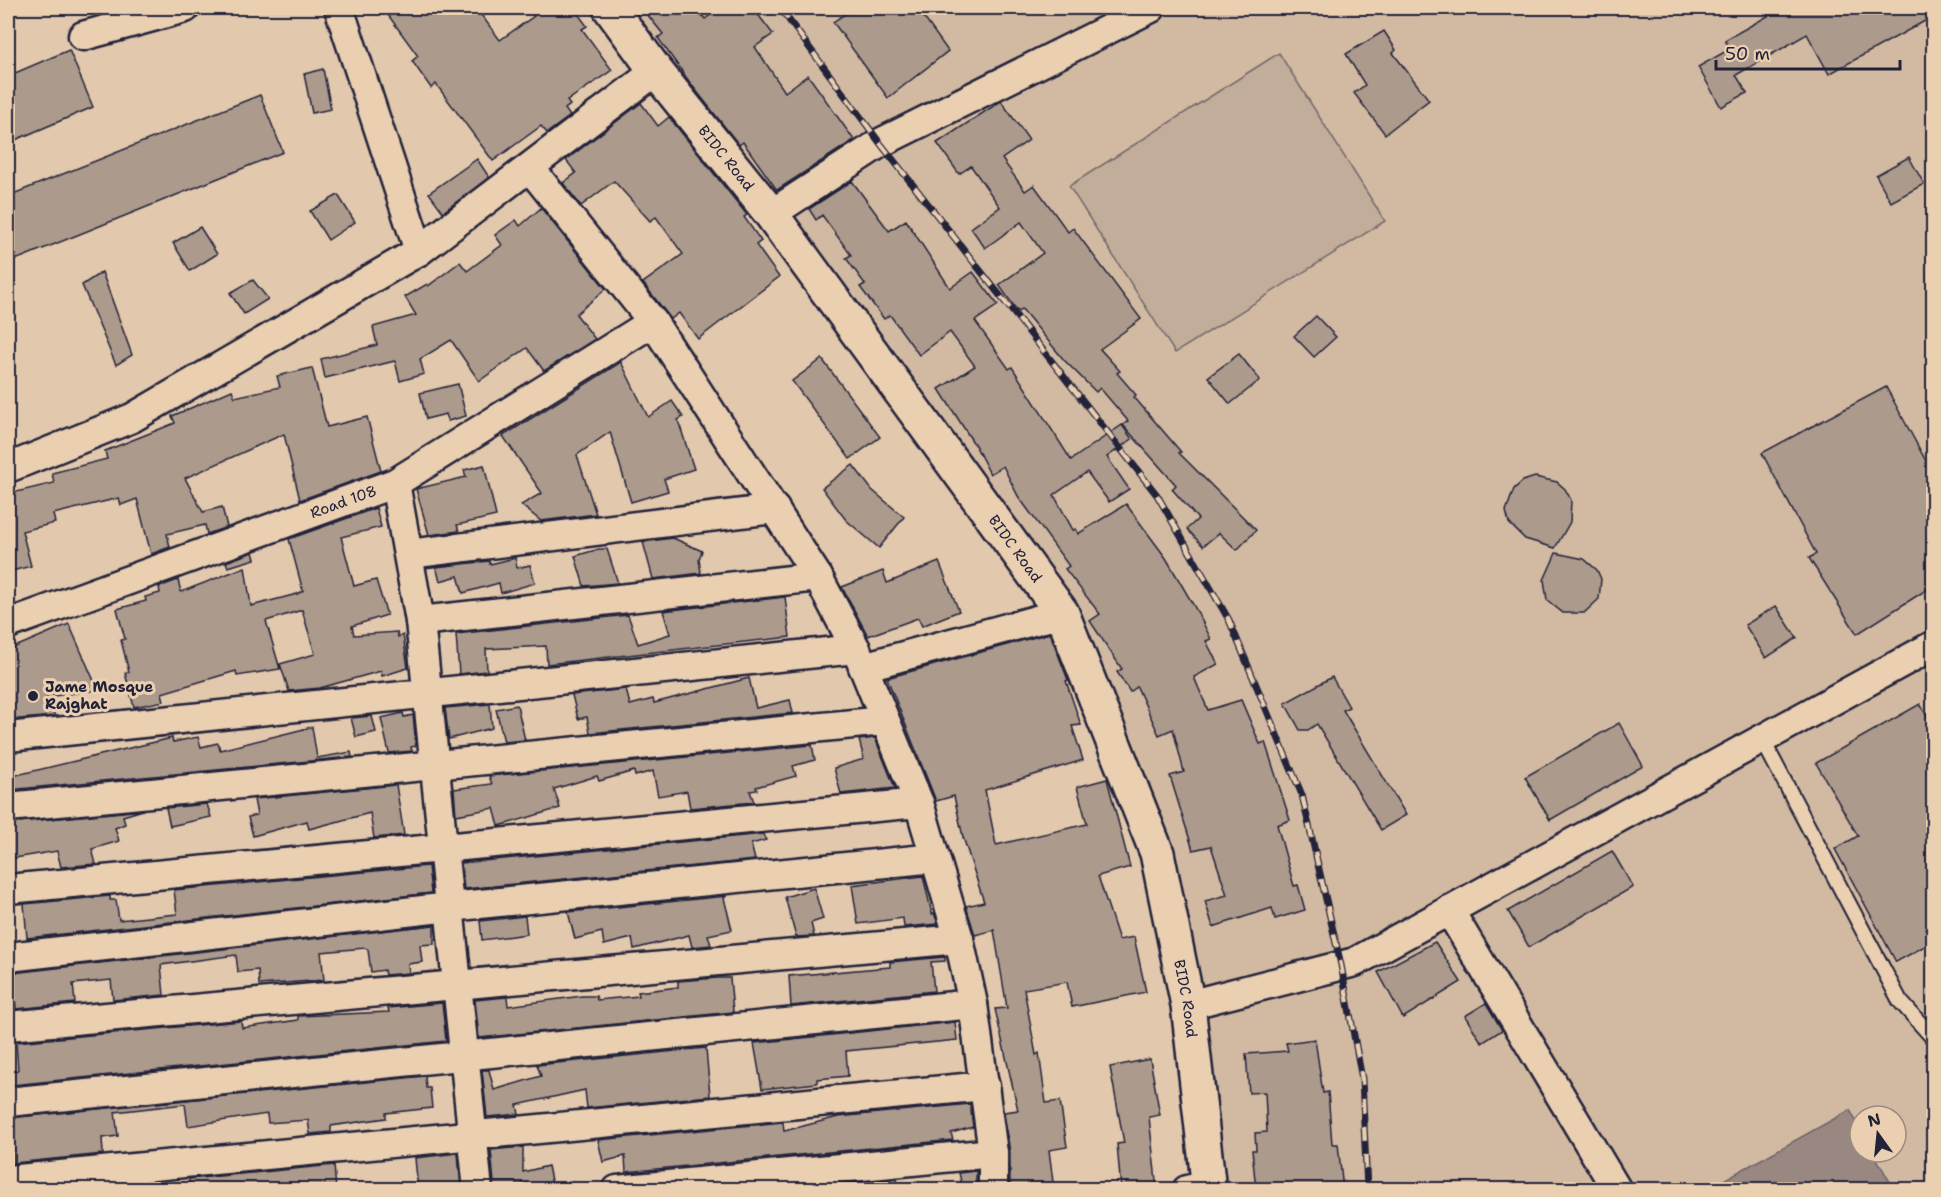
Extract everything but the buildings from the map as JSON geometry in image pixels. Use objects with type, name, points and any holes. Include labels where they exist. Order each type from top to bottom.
[{"type":"main road","name":"BIDC Road","points":[[610,8],[656,71],[771,214],[1062,613],[1157,853],[1188,1005],[1201,1188]]},
{"type":"street","points":[[83,36],[140,14],[185,8]]},
{"type":"street","points":[[339,8],[418,251]]},
{"type":"street","points":[[771,214],[880,144],[1151,8]]},
{"type":"street","points":[[8,468],[132,418],[418,251],[656,71]]},
{"type":"street","points":[[530,168],[653,322],[818,577],[860,658],[919,803],[959,939],[973,1004],[985,1086],[993,1154],[993,1190]]},
{"type":"street","name":"Road 108","points":[[8,624],[395,483],[653,322]]},
{"type":"street","points":[[395,483],[420,621],[478,1190]]},
{"type":"street","points":[[409,554],[775,509]]},
{"type":"street","points":[[420,621],[818,577]]},
{"type":"street","points":[[8,737],[428,692],[860,658],[1062,613]]},
{"type":"street","points":[[1188,1005],[1354,962],[1934,645]]},
{"type":"street","points":[[8,807],[884,721]]},
{"type":"street","points":[[8,889],[443,846],[919,803]]},
{"type":"street","points":[[8,957],[935,858]]},
{"type":"street","points":[[1449,910],[1617,1190]]},
{"type":"street","points":[[8,1026],[457,983],[959,939]]},
{"type":"street","points":[[8,1102],[973,1004]]},
{"type":"street","points":[[8,1180],[985,1086]]},
{"type":"street","points":[[617,1190],[993,1154]]},
{"type":"lane","points":[[1762,739],[1900,1001],[1934,1039]]},
{"type":"shaded area","points":[[609,8],[1933,8],[1933,1189],[1209,1189],[1157,853],[1062,613]]},
{"type":"shaded area","points":[[1279,53],[1385,221],[1175,353],[1069,186]]},
{"type":"shaded area","points":[[1848,1111],[1848,1164],[1880,1164],[1894,1189],[1712,1189],[1711,1187]]},
{"type":"railway","points":[[780,8],[880,143],[1157,495],[1229,620],[1302,795],[1341,965],[1362,1079],[1367,1190]]},
{"type":"place","name":"Jame Mosque Rajghat","points":[[33,696]]}]
